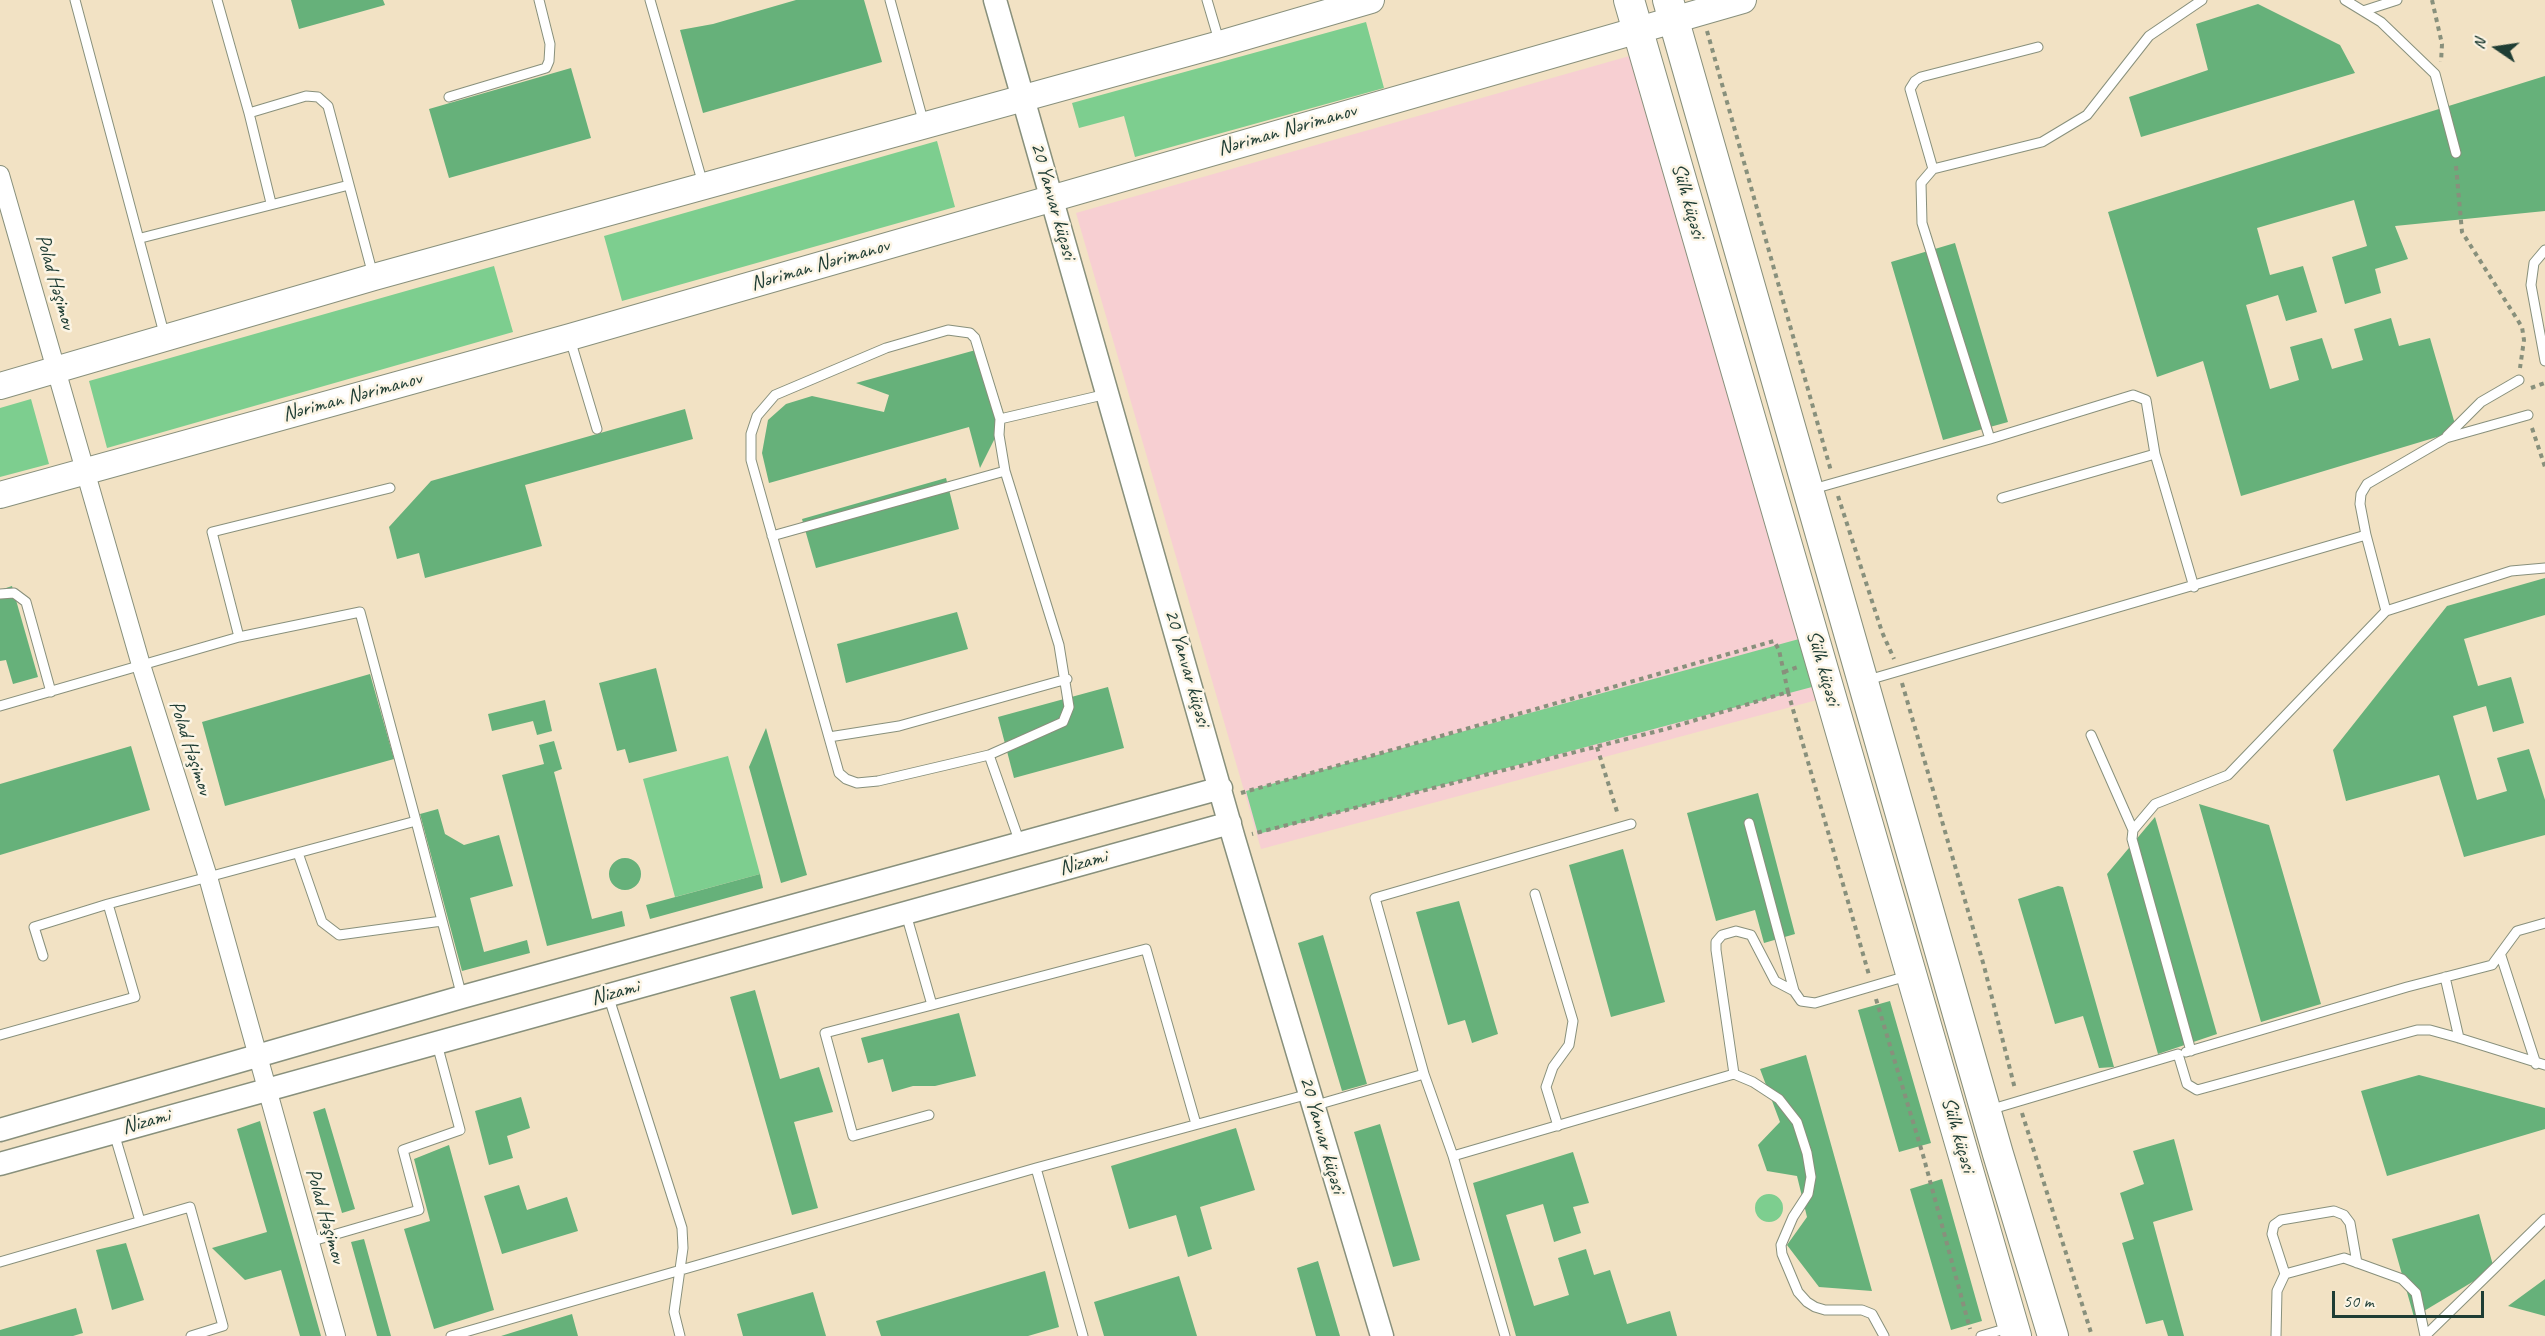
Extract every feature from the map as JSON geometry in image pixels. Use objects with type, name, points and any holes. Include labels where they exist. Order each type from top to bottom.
[{"type":"highway","name":"Sülh küçəsi","points":[[1629,0],[2015,1331]]},
{"type":"highway","name":"Sülh küçəsi","points":[[1671,10],[1862,681],[2053,1336]]},
{"type":"main road","points":[[0,386],[374,277],[925,126],[1371,0]]},
{"type":"main road","points":[[1671,10],[1743,0]]},
{"type":"main road","name":"Nəriman Nərimanov","points":[[0,495],[570,337],[1638,29],[1671,10]]},
{"type":"street","name":"20 Yanvar küçəsi","points":[[995,0],[1232,831],[1382,1336]]},
{"type":"street","name":"Polad Həşimov","points":[[0,175],[141,665],[208,877],[336,1336]]},
{"type":"street","name":"Nizami","points":[[0,1130],[462,997],[1020,844],[1222,793]]},
{"type":"street","name":"Nizami","points":[[0,1164],[906,911],[1232,831]]},
{"type":"lane","points":[[75,0],[141,238],[165,337]]},
{"type":"lane","points":[[217,0],[271,203]]},
{"type":"lane","points":[[449,97],[546,68],[549,61],[550,44],[539,0]]},
{"type":"lane","points":[[650,0],[704,186]]},
{"type":"lane","points":[[890,0],[925,126]]},
{"type":"lane","points":[[1207,0],[1220,44]]},
{"type":"lane","points":[[1990,439],[1922,223],[1920,183],[1933,169],[2042,142],[2087,115],[2149,36],[2202,0]]},
{"type":"lane","points":[[2345,0],[2381,22],[2435,74],[2456,153]]},
{"type":"lane","points":[[2362,10],[2397,0]]},
{"type":"lane","points":[[1933,169],[1910,88],[1915,81],[1922,77],[2038,47]]},
{"type":"lane","points":[[249,114],[306,96],[318,97],[328,106],[374,277]]},
{"type":"lane","points":[[141,238],[271,203],[349,185]]},
{"type":"lane","points":[[2545,250],[2534,262],[2531,285],[2545,361]]},
{"type":"lane","points":[[948,330],[959,330],[970,333],[978,344],[1000,419],[999,435],[1005,471],[1059,645],[1067,679],[1069,707],[1063,722],[989,755],[878,781],[857,783],[846,779],[839,772],[751,460],[751,434],[757,416],[775,395],[886,348],[948,330]]},
{"type":"lane","points":[[570,337],[597,429]]},
{"type":"lane","points":[[2446,438],[2481,402],[2519,380]]},
{"type":"lane","points":[[1000,419],[1109,394]]},
{"type":"lane","points":[[1808,491],[2133,395],[2146,400],[2155,454],[2194,587]]},
{"type":"lane","points":[[2386,611],[2360,504],[2361,494],[2367,484],[2446,438],[2528,415]]},
{"type":"lane","points":[[2002,498],[2155,454]]},
{"type":"lane","points":[[772,536],[1005,471]]},
{"type":"lane","points":[[239,637],[212,532],[390,488]]},
{"type":"lane","points":[[1862,681],[2366,536]]},
{"type":"lane","points":[[2133,830],[2155,804],[2228,775],[2386,611],[2511,572],[2545,568]]},
{"type":"lane","points":[[0,594],[14,593],[26,602],[51,692]]},
{"type":"lane","points":[[0,706],[239,637],[360,612],[462,997]]},
{"type":"lane","points":[[829,737],[899,726],[1067,679]]},
{"type":"lane","points":[[2091,735],[2133,830],[2132,839],[2191,1051]]},
{"type":"lane","points":[[989,755],[1020,844]]},
{"type":"lane","points":[[43,956],[34,927],[108,904],[416,821]]},
{"type":"lane","points":[[1749,823],[1794,991],[1801,1001],[1815,1003],[1912,975]]},
{"type":"lane","points":[[1506,1336],[1453,1156],[1424,1074],[1376,898],[1626,826]]},
{"type":"lane","points":[[298,853],[322,922],[339,935],[442,921]]},
{"type":"lane","points":[[1535,894],[1573,1021],[1569,1045],[1553,1067],[1546,1087],[1558,1125]]},
{"type":"lane","points":[[0,1035],[135,997],[108,904]]},
{"type":"lane","points":[[906,911],[932,1005]]},
{"type":"lane","points":[[1987,1111],[2492,965],[2501,956],[2508,940],[2517,932],[2545,923]]},
{"type":"lane","points":[[1734,1074],[1716,942],[1722,935],[1736,931],[1751,935],[1775,981],[1794,991]]},
{"type":"lane","points":[[929,1115],[853,1136],[825,1033],[1146,949],[1196,1125]]},
{"type":"lane","points":[[2501,956],[2540,1065]]},
{"type":"lane","points":[[2445,977],[2459,1038]]},
{"type":"lane","points":[[608,995],[682,1228],[674,1312],[680,1336]]},
{"type":"lane","points":[[2178,1054],[2187,1084],[2197,1090],[2417,1030],[2430,1030],[2459,1038],[2540,1065]]},
{"type":"lane","points":[[309,1242],[419,1210],[403,1150],[460,1130],[436,1042]]},
{"type":"lane","points":[[451,1336],[1036,1168],[1196,1125],[1424,1074]]},
{"type":"lane","points":[[1453,1156],[1734,1074],[1753,1082],[1779,1099],[1797,1122],[1808,1153],[1811,1176],[1808,1194],[1793,1217],[1781,1245],[1782,1254],[1798,1292],[1807,1302],[1825,1310],[1862,1310],[1872,1314],[1884,1336]]},
{"type":"lane","points":[[113,1131],[140,1221]]},
{"type":"lane","points":[[1036,1168],[1083,1336]]},
{"type":"lane","points":[[0,1262],[190,1207],[224,1326],[191,1336]]},
{"type":"lane","points":[[2276,1336],[2277,1291],[2284,1274],[2272,1234],[2274,1225],[2281,1221],[2334,1211],[2344,1215],[2350,1223],[2357,1263]]},
{"type":"lane","points":[[2425,1336],[2545,1219]]},
{"type":"lane","points":[[2284,1274],[2344,1258],[2402,1279],[2416,1293],[2425,1336]]},
{"type":"lane","points":[[1981,1336],[2015,1331]]},
{"type":"path","points":[[2432,0],[2442,44],[2442,57],[2435,74]]},
{"type":"path","points":[[2456,153],[2457,199],[2462,232],[2522,327],[2524,340],[2519,380]]},
{"type":"path","points":[[2528,415],[2545,467]]},
{"type":"path","points":[[1222,793],[1774,641],[1923,1155],[1972,1336]]},
{"type":"path","points":[[1232,831],[1598,747],[1788,692]]},
{"type":"path","points":[[1598,747],[1626,826]]},
{"type":"shaded area","points":[[1633,55],[1817,700],[1261,849],[1076,213]]},
{"type":"green space","points":[[291,0],[383,0],[385,5],[299,29]]},
{"type":"green space","points":[[796,0],[864,0],[882,62],[703,113],[680,30],[713,24]]},
{"type":"green space","points":[[2258,4],[2340,45],[2355,73],[2141,137],[2129,97],[2208,70],[2196,24]]},
{"type":"green space","points":[[1366,22],[1384,88],[1135,157],[1124,116],[1079,128],[1072,103]]},
{"type":"green space","points":[[571,68],[591,138],[449,178],[429,109]]},
{"type":"green space","points":[[2545,76],[2545,211],[2395,226],[2408,259],[2375,269],[2381,293],[2345,304],[2332,257],[2367,246],[2354,200],[2257,228],[2270,275],[2303,266],[2317,312],[2286,321],[2278,295],[2246,305],[2270,389],[2299,380],[2290,347],[2322,338],[2332,369],[2363,360],[2354,329],[2391,318],[2399,346],[2430,338],[2457,431],[2241,496],[2203,361],[2157,377],[2108,212]]},
{"type":"green space","points":[[937,141],[955,207],[622,301],[604,236]]},
{"type":"green space","points":[[1955,243],[2008,422],[1943,440],[1891,262]]},
{"type":"green space","points":[[494,266],[513,332],[107,448],[89,381]]},
{"type":"green space","points":[[983,348],[1005,418],[980,468],[969,427],[769,483],[762,453],[768,420],[786,404],[812,396],[884,412],[889,395],[856,383]]},
{"type":"green space","points":[[31,399],[49,464],[0,477],[0,408]]},
{"type":"green space","points":[[685,409],[693,439],[525,485],[542,546],[425,578],[419,553],[397,559],[389,527],[431,481]]},
{"type":"green space","points":[[946,478],[959,529],[816,568],[802,519]]},
{"type":"green space","points":[[2545,578],[2545,615],[2464,639],[2478,686],[2511,677],[2524,723],[2493,732],[2486,706],[2453,716],[2477,800],[2507,791],[2497,758],[2529,749],[2545,800],[2545,835],[2464,857],[2439,775],[2346,801],[2333,750],[2447,606]]},
{"type":"green space","points":[[12,586],[38,677],[13,684],[6,660],[0,661],[0,590]]},
{"type":"green space","points":[[957,612],[968,649],[846,683],[837,644]]},
{"type":"green space","points":[[1799,639],[1812,687],[1258,834],[1246,791]]},
{"type":"green space","points":[[656,668],[677,751],[629,763],[625,749],[617,751],[599,683]]},
{"type":"green space","points":[[370,674],[394,759],[225,806],[202,722]]},
{"type":"green space","points":[[1108,687],[1124,748],[1014,778],[998,717]]},
{"type":"green space","points":[[545,700],[552,731],[537,735],[533,721],[492,731],[488,714]]},
{"type":"green space","points":[[766,728],[807,875],[781,883],[749,767]]},
{"type":"green space","points":[[554,741],[562,769],[554,772],[592,919],[622,911],[625,926],[547,946],[502,775],[544,764],[539,745]]},
{"type":"green space","points":[[131,746],[150,810],[0,855],[0,784]]},
{"type":"green space","points":[[728,756],[760,874],[675,897],[643,779]]},
{"type":"green space","points":[[1758,793],[1795,934],[1764,943],[1755,910],[1716,921],[1687,813]]},
{"type":"green space","points":[[2199,804],[2269,825],[2321,1004],[2261,1022]]},
{"type":"green space","points":[[438,809],[445,834],[464,845],[499,835],[513,886],[470,898],[484,952],[527,940],[530,953],[462,971],[420,814]]},
{"type":"green space","points":[[2155,817],[2217,1034],[2158,1054],[2107,874]]},
{"type":"green space","points":[[1623,849],[1665,1002],[1611,1017],[1569,865]]},
{"type":"green space","points":[[625,858],[636,863],[641,874],[636,885],[625,890],[614,885],[609,874],[614,863]]},
{"type":"green space","points":[[760,874],[763,888],[650,919],[646,905]]},
{"type":"green space","points":[[2058,886],[2063,887],[2114,1067],[2099,1068],[2083,1016],[2055,1024],[2018,899]]},
{"type":"green space","points":[[1459,901],[1498,1034],[1472,1043],[1465,1020],[1448,1025],[1416,912]]},
{"type":"green space","points":[[1323,935],[1367,1084],[1342,1091],[1298,943]]},
{"type":"green space","points":[[755,990],[780,1079],[819,1067],[833,1112],[794,1122],[818,1208],[792,1215],[730,997]]},
{"type":"green space","points":[[1890,1001],[1931,1143],[1899,1152],[1858,1010]]},
{"type":"green space","points":[[959,1013],[976,1076],[935,1086],[913,1086],[892,1092],[883,1059],[868,1063],[861,1038]]},
{"type":"green space","points":[[1806,1055],[1872,1291],[1819,1287],[1787,1245],[1807,1217],[1797,1176],[1767,1171],[1758,1145],[1780,1122],[1760,1069]]},
{"type":"green space","points":[[2419,1075],[2545,1108],[2545,1129],[2387,1176],[2361,1091]]},
{"type":"green space","points":[[521,1097],[530,1128],[507,1136],[513,1158],[489,1165],[475,1111]]},
{"type":"green space","points":[[325,1108],[355,1209],[342,1213],[313,1112]]},
{"type":"green space","points":[[260,1121],[321,1336],[300,1336],[281,1270],[245,1280],[212,1248],[267,1232],[237,1129]]},
{"type":"green space","points":[[1380,1124],[1420,1260],[1393,1267],[1354,1132]]},
{"type":"green space","points":[[1236,1128],[1255,1190],[1200,1207],[1212,1249],[1188,1257],[1176,1215],[1129,1229],[1111,1166]]},
{"type":"green space","points":[[2174,1139],[2193,1210],[2153,1222],[2184,1336],[2168,1336],[2163,1320],[2146,1324],[2122,1243],[2134,1239],[2120,1193],[2144,1184],[2133,1151]]},
{"type":"green space","points":[[449,1145],[494,1310],[434,1329],[404,1229],[430,1221],[414,1159]]},
{"type":"green space","points":[[1573,1152],[1589,1203],[1573,1207],[1581,1233],[1554,1242],[1543,1204],[1506,1215],[1534,1306],[1569,1295],[1558,1258],[1586,1249],[1594,1275],[1610,1270],[1627,1324],[1670,1311],[1677,1336],[1516,1336],[1473,1183]]},
{"type":"green space","points":[[1942,1179],[1982,1321],[1951,1330],[1910,1189]]},
{"type":"green space","points":[[519,1185],[527,1210],[567,1197],[578,1231],[502,1254],[484,1196]]},
{"type":"green space","points":[[1769,1194],[1779,1198],[1783,1208],[1779,1218],[1769,1222],[1759,1218],[1755,1208],[1759,1198]]},
{"type":"green space","points":[[2479,1214],[2494,1269],[2414,1317],[2392,1239]]},
{"type":"green space","points":[[364,1239],[391,1336],[377,1336],[351,1242]]},
{"type":"green space","points":[[126,1243],[144,1300],[112,1310],[96,1250]]},
{"type":"green space","points":[[1318,1261],[1340,1336],[1316,1336],[1297,1268]]},
{"type":"green space","points":[[1045,1271],[1059,1327],[1028,1336],[881,1336],[876,1321]]},
{"type":"green space","points":[[1179,1276],[1197,1336],[1104,1336],[1094,1302]]},
{"type":"green space","points":[[2545,1279],[2545,1316],[2508,1306]]},
{"type":"green space","points":[[813,1292],[826,1336],[743,1336],[737,1314]]},
{"type":"green space","points":[[76,1308],[83,1333],[73,1336],[0,1336],[0,1330]]},
{"type":"green space","points":[[572,1314],[578,1336],[501,1336]]}]
